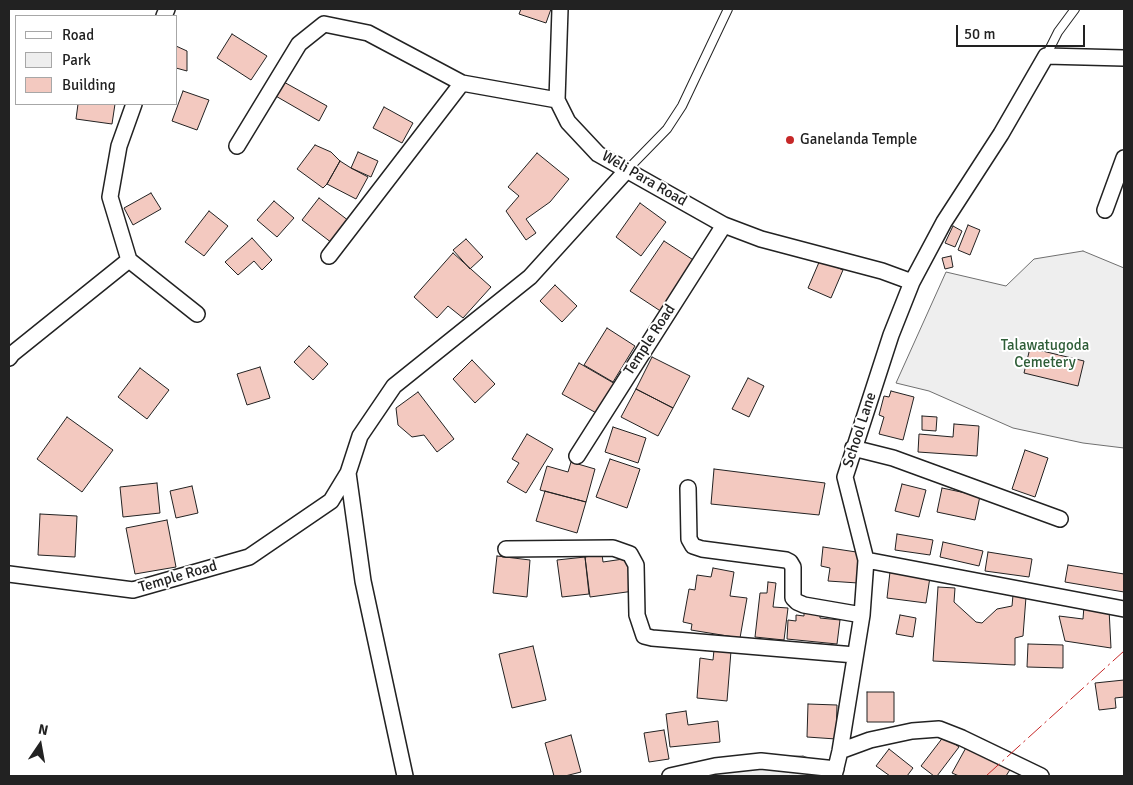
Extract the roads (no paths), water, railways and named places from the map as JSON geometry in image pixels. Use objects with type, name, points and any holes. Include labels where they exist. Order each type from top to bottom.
[{"type":"street","name":"Weli Para Road","points":[[560,9],[557,100],[568,122],[598,154],[724,225]]},
{"type":"street","points":[[237,146],[299,44],[324,24],[368,34],[462,83],[557,100]]},
{"type":"street","points":[[1046,56],[1124,58]]},
{"type":"street","name":"School Lane","points":[[835,772],[862,615],[866,560],[845,477],[853,448],[891,335],[912,282],[944,222],[1001,134],[1046,56]]},
{"type":"street","points":[[329,256],[462,83]]},
{"type":"street","points":[[134,105],[119,146],[110,197],[129,260],[197,314]]},
{"type":"street","points":[[1105,210],[1124,158]]},
{"type":"street","points":[[406,776],[363,581],[348,473],[360,436],[394,386],[530,276],[627,170]]},
{"type":"street","points":[[724,225],[760,239],[882,271],[912,282]]},
{"type":"street","name":"Temple Road","points":[[577,456],[724,225]]},
{"type":"street","points":[[10,354],[129,260]]},
{"type":"street","points":[[853,448],[893,458],[1060,519]]},
{"type":"street","name":"Temple Road","points":[[9,574],[133,590],[249,557],[330,500],[348,473]]},
{"type":"street","points":[[688,488],[690,539],[693,546],[702,549],[786,560],[793,567],[793,598],[797,602],[804,605],[862,615]]},
{"type":"street","points":[[506,549],[613,548],[630,554],[636,565],[637,615],[644,636],[855,655]]},
{"type":"street","points":[[866,560],[1124,609]]},
{"type":"street","points":[[840,751],[887,736],[912,731],[939,729],[1041,776]]},
{"type":"street","points":[[670,776],[715,766],[761,761],[835,772]]},
{"type":"lane","points":[[627,170],[667,129],[682,106],[728,9]]},
{"type":"lane","points":[[1046,56],[1058,32],[1075,9]]},
{"type":"place","name":"Ganelanda Temple","points":[[790,140]]},
{"type":"park label","name":"Talawatugoda Cemetery","points":[[1045,354]]}]
